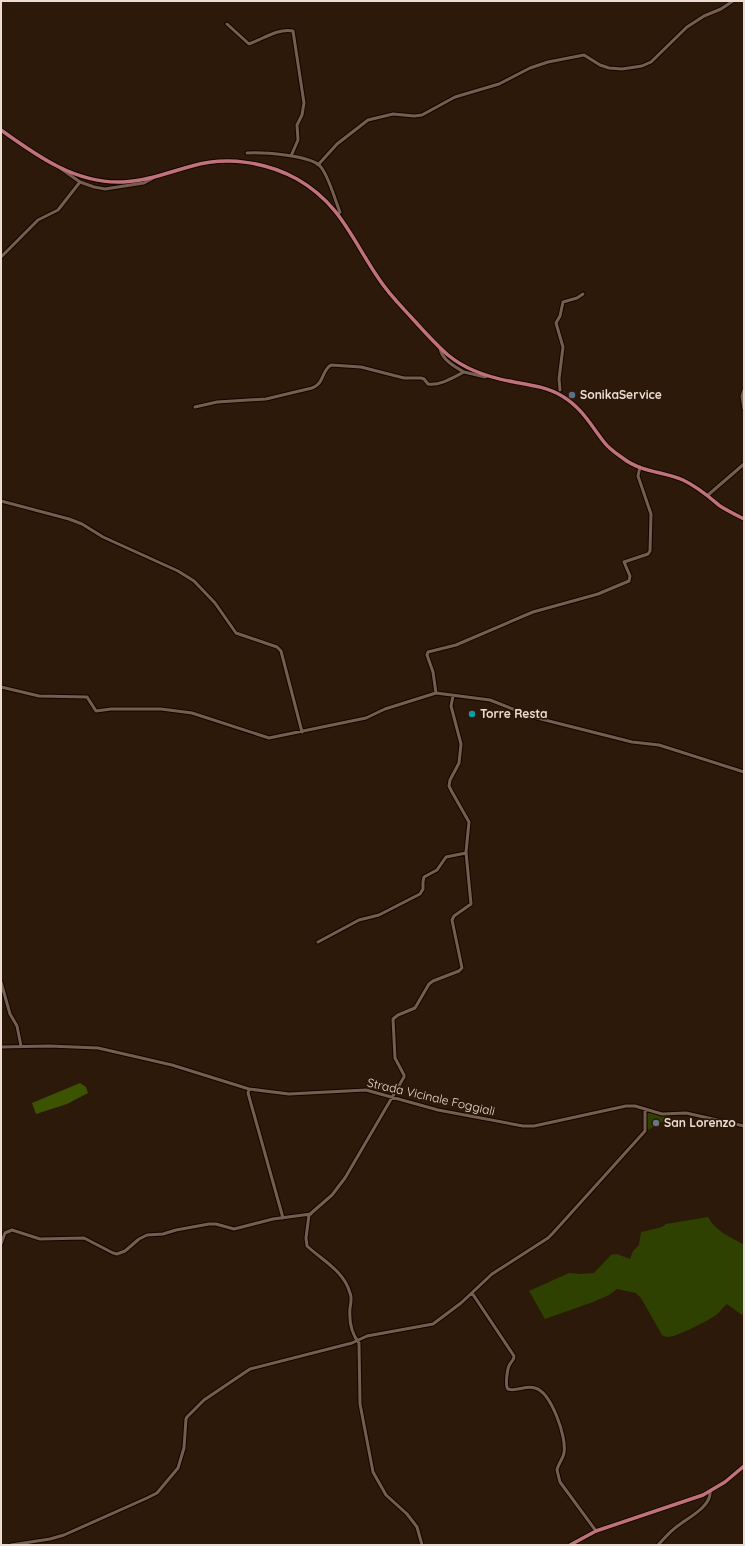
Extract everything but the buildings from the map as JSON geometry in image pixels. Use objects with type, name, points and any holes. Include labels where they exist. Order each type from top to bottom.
[{"type":"main road","points":[[1,130],[45,160],[60,168],[76,175],[106,181],[122,182],[153,178],[194,165],[230,161],[251,163],[276,169],[297,179],[314,191],[338,214],[385,287],[440,348],[462,365],[487,376],[541,387],[564,397],[584,414],[607,445],[629,462],[640,467],[671,475],[699,488],[721,506],[744,519]]},
{"type":"main road","points":[[570,1545],[596,1531],[668,1508],[710,1491],[725,1482],[744,1466]]},
{"type":"street","points":[[318,165],[337,144],[368,120],[393,114],[414,116],[422,115],[455,97],[499,84],[530,68],[548,62],[584,55],[600,65],[609,68],[622,69],[642,66],[651,62],[687,27],[704,16],[721,9],[733,1]]},
{"type":"street","points":[[227,24],[249,44],[268,35],[293,31],[304,103],[302,115],[297,125],[298,140],[291,156]]},
{"type":"street","points":[[247,153],[263,152],[291,156],[309,160],[318,165],[325,175],[340,212],[338,214]]},
{"type":"street","points":[[60,168],[80,182],[105,189],[144,183],[153,178]]},
{"type":"street","points":[[1,257],[38,220],[58,210],[80,182]]},
{"type":"street","points":[[560,390],[559,379],[563,346],[556,323],[560,316],[563,302],[577,298],[583,294]]},
{"type":"street","points":[[440,348],[440,352],[449,362],[464,372],[485,377],[487,376]]},
{"type":"street","points":[[195,407],[217,402],[266,399],[312,388],[318,386],[322,381],[327,368],[331,365],[361,367],[404,378],[421,378],[428,384],[444,381],[464,372]]},
{"type":"street","points":[[744,390],[742,396],[744,409]]},
{"type":"street","points":[[708,495],[744,464]]},
{"type":"street","points":[[436,693],[433,672],[427,655],[428,652],[456,645],[533,612],[598,594],[629,581],[630,576],[624,562],[648,554],[650,551],[651,514],[638,476],[640,467]]},
{"type":"street","points":[[1,501],[69,519],[82,524],[103,537],[189,576],[215,603],[236,633],[277,647],[281,651],[302,732]]},
{"type":"street","points":[[1,688],[39,696],[87,697],[96,711],[111,709],[162,709],[192,713],[269,738],[366,718],[385,709],[436,693],[490,700],[533,717],[632,742],[659,745],[744,772]]},
{"type":"street","points":[[422,1545],[417,1527],[407,1514],[386,1495],[373,1472],[360,1404],[359,1349],[350,1320],[351,1297],[345,1282],[332,1267],[307,1246],[306,1242],[308,1220],[311,1214],[332,1195],[345,1178],[394,1097],[404,1075],[395,1058],[393,1019],[398,1015],[415,1008],[429,984],[433,981],[459,971],[462,968],[452,920],[454,916],[471,904],[466,853],[469,822],[450,789],[450,780],[459,762],[462,744],[451,706],[453,696]]},
{"type":"street","points":[[318,942],[359,920],[379,915],[420,894],[424,889],[424,877],[437,870],[445,858],[466,853]]},
{"type":"street","points":[[1,982],[10,1014],[17,1026],[21,1046]]},
{"type":"street","name":"Strada Vicinale Foggiali","points":[[1,1047],[21,1046],[98,1048],[153,1060],[249,1089],[289,1094],[362,1090],[394,1097],[438,1110],[524,1126],[534,1126],[626,1106],[662,1114],[686,1113],[744,1126]]},
{"type":"street","points":[[249,1089],[248,1093],[282,1218]]},
{"type":"street","points":[[11,1545],[50,1539],[64,1535],[153,1495],[170,1479],[178,1468],[183,1452],[187,1417],[204,1400],[250,1369],[357,1341],[372,1335],[433,1324],[461,1303],[492,1274],[553,1233],[645,1131],[645,1109]]},
{"type":"street","points":[[1,1244],[5,1233],[12,1230],[40,1239],[84,1238],[113,1253],[121,1253],[128,1250],[139,1239],[147,1235],[163,1234],[209,1224],[216,1224],[234,1229],[282,1218],[311,1214]]},
{"type":"street","points":[[472,1293],[514,1356],[514,1360],[509,1366],[506,1384],[508,1389],[511,1390],[533,1387],[541,1390],[547,1397],[558,1421],[564,1444],[563,1457],[557,1470],[560,1482],[596,1531]]},
{"type":"street","points":[[658,1545],[678,1525],[688,1520],[699,1511],[711,1495],[710,1491]]},
{"type":"green space","points":[[80,1083],[86,1087],[88,1093],[67,1104],[36,1114],[32,1103]]},
{"type":"green space","points":[[648,1111],[665,1115],[667,1119],[648,1130],[645,1115]]},
{"type":"green space","points":[[708,1217],[715,1227],[744,1245],[744,1311],[742,1315],[727,1304],[716,1315],[707,1321],[672,1337],[667,1337],[662,1335],[641,1298],[636,1293],[617,1289],[609,1295],[593,1302],[545,1319],[529,1291],[569,1273],[594,1273],[611,1255],[617,1254],[630,1259],[633,1251],[639,1245],[641,1232],[662,1227],[666,1224]]},
{"type":"place","name":"SonikaService","points":[[572,395]]},
{"type":"place","name":"Torre Resta","points":[[472,714]]},
{"type":"place","name":"San Lorenzo","points":[[656,1123]]}]
